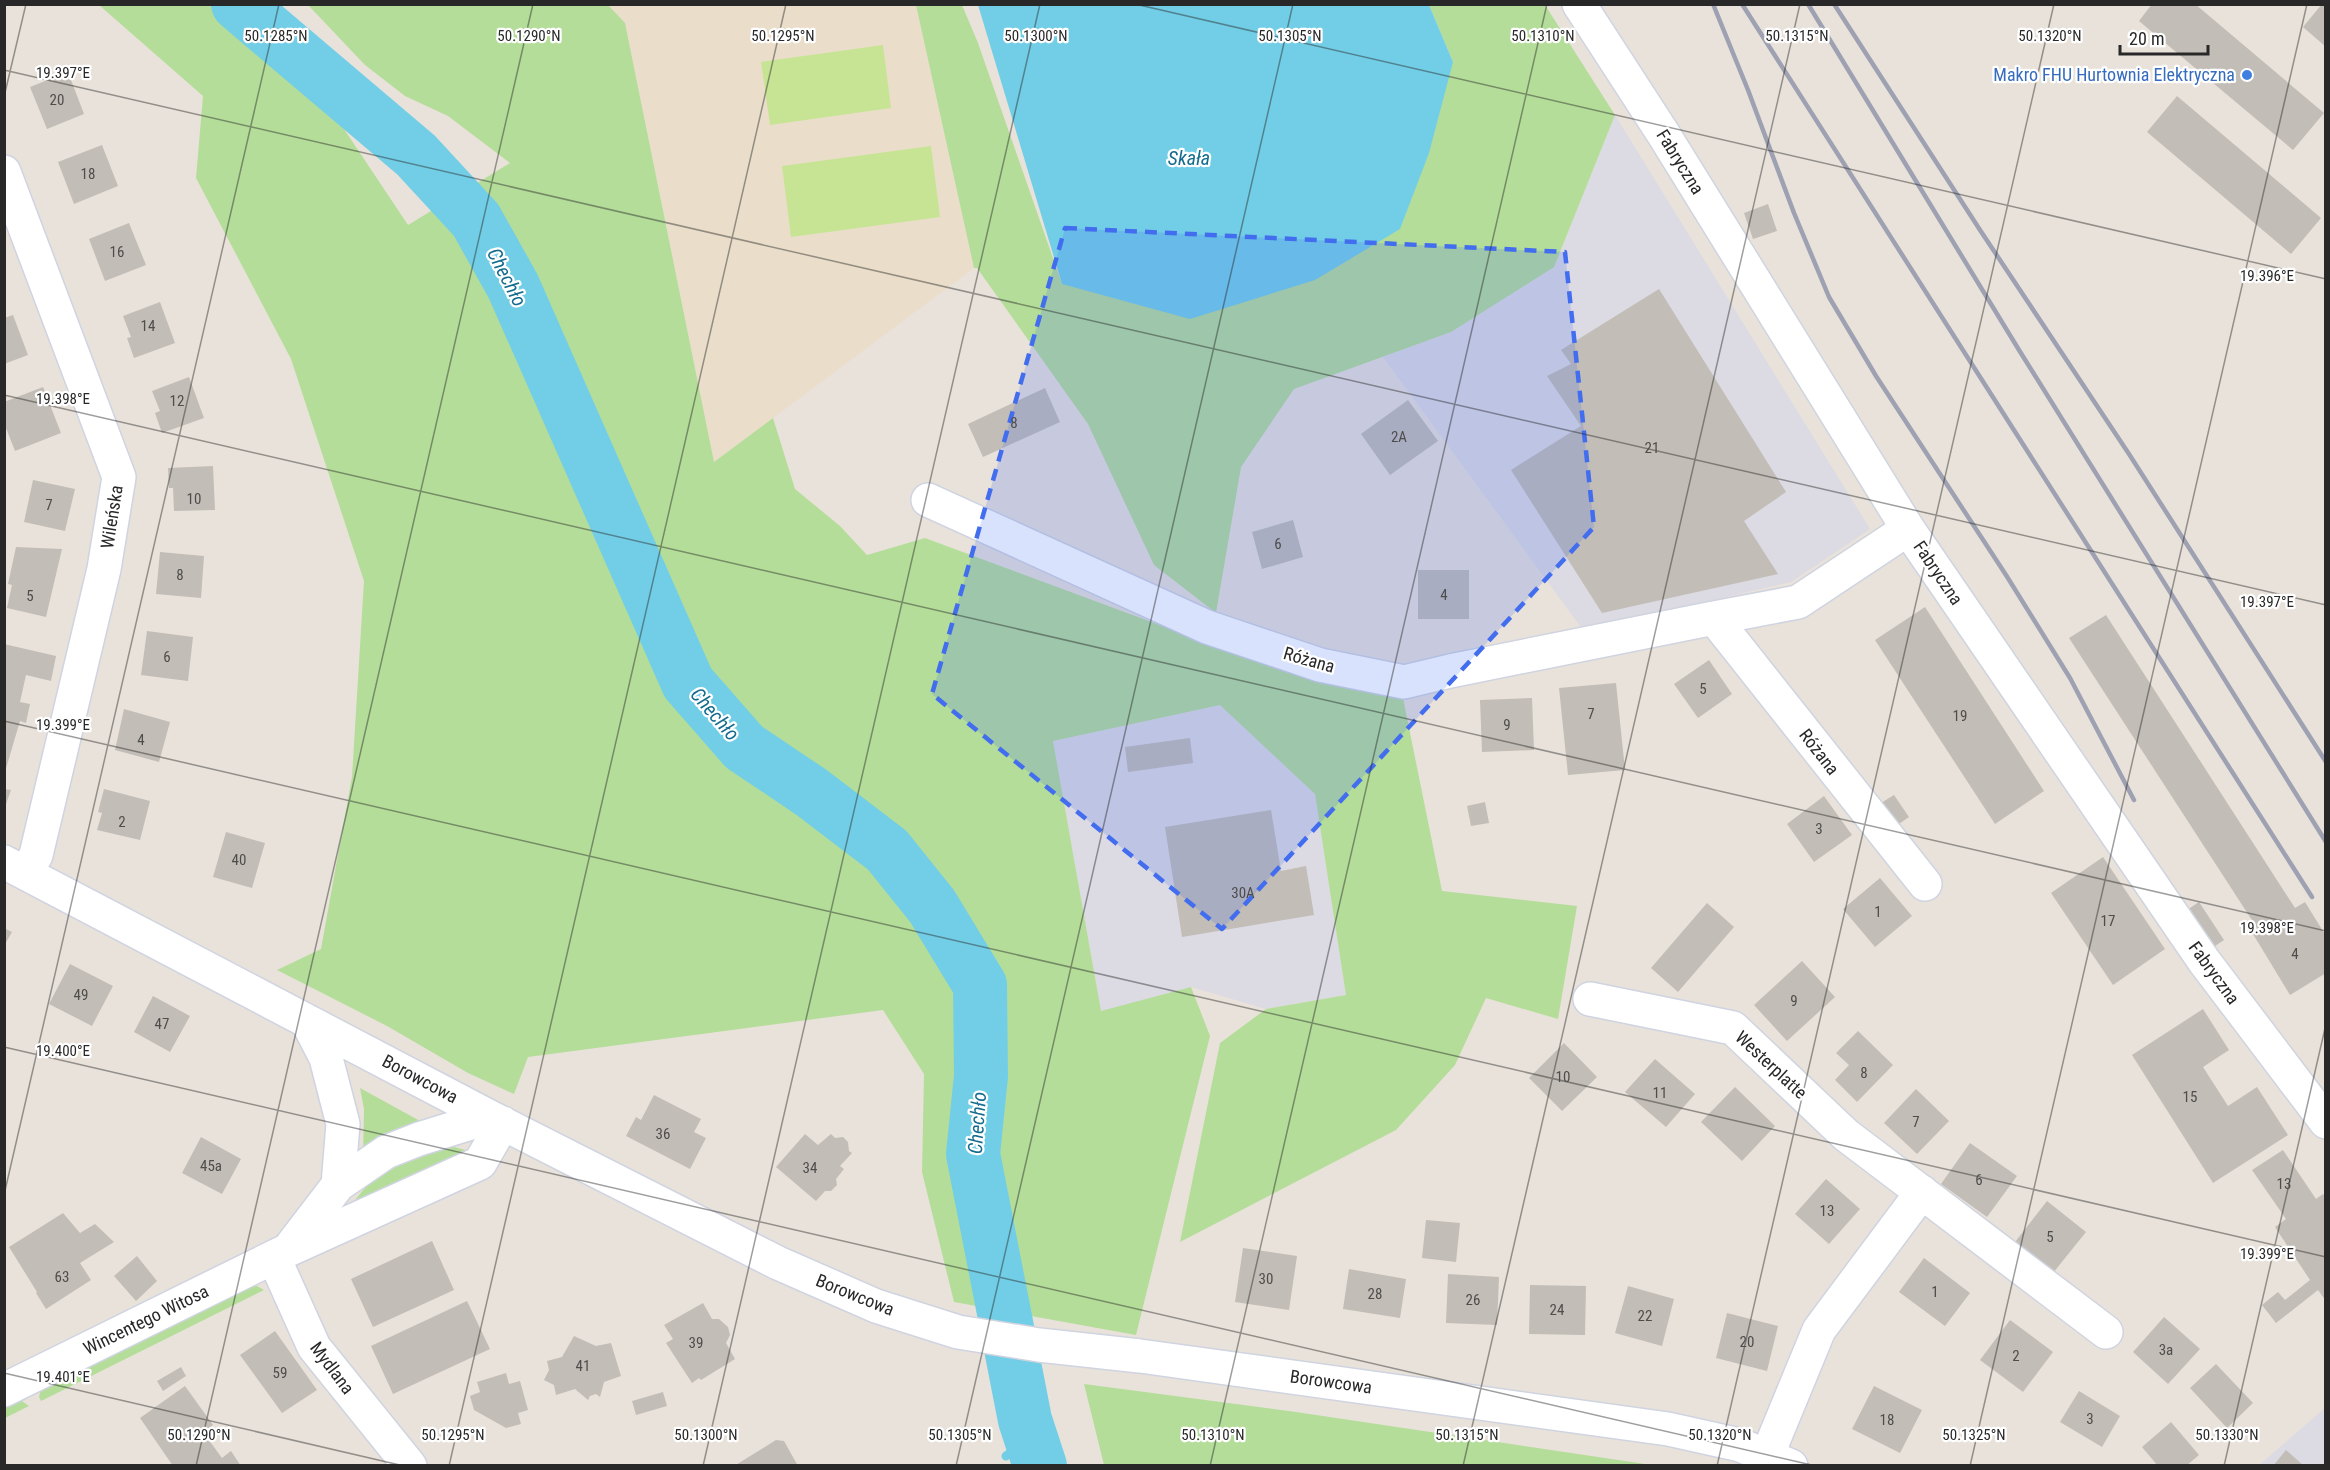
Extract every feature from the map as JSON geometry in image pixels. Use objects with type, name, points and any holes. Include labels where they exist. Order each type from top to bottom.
[{"type":"street","name":"Fabryczna","points":[[1580,4],[1908,529],[2204,961],[2325,1122]]},
{"type":"street","name":"Wileńska","points":[[4,172],[119,477],[104,569],[36,855],[15,867]]},
{"type":"street","name":"Różana","points":[[928,500],[1207,627],[1320,665],[1404,682],[1798,602],[1908,529]]},
{"type":"street","name":"Różana","points":[[1714,618],[1925,884]]},
{"type":"street","name":"Borowcowa","points":[[15,867],[497,1120],[778,1263],[876,1306],[958,1332],[1039,1345],[1140,1356],[1668,1429],[1732,1443],[1779,1460]]},
{"type":"street","name":"Westerplatte","points":[[1590,999],[1733,1028],[1846,1135],[2106,1332]]},
{"type":"street","points":[[307,1021],[326,1058],[343,1124],[338,1185]]},
{"type":"street","points":[[480,1163],[497,1120]]},
{"type":"street","name":"Wincentego Witosa","points":[[281,1254],[338,1185],[387,1152],[419,1139],[497,1120]]},
{"type":"street","name":"Wincentego Witosa","points":[[4,1390],[281,1254],[480,1163],[549,1146]]},
{"type":"street","points":[[1779,1460],[1819,1330],[1922,1192]]},
{"type":"street","name":"Mydlana","points":[[281,1254],[314,1347],[410,1466]]},
{"type":"highlighted area","points":[[1065,228],[1565,252],[1594,527],[1222,929],[932,694]]},
{"type":"shaded area","points":[[608,5],[916,5],[974,268],[714,462],[625,23]]},
{"type":"shaded area","points":[[1615,115],[1870,529],[1791,582],[1583,630],[1383,357],[1451,332],[1554,267]]},
{"type":"shaded area","points":[[1220,705],[1315,794],[1346,995],[1266,1009],[1191,987],[1101,1012],[1053,741]]},
{"type":"shaded area","points":[[2325,1408],[2325,1465],[2259,1465]]},
{"type":"green space","points":[[99,5],[212,5],[301,79],[328,105],[408,225],[510,163],[448,116],[405,96],[365,65],[308,5],[608,5],[625,23],[714,462],[773,418],[795,489],[840,526],[867,555],[925,538],[1219,647],[1402,693],[1442,891],[1577,906],[1558,1019],[1486,998],[1455,1065],[1396,1130],[1180,1242],[1220,1043],[1266,1009],[1346,995],[1315,794],[1220,705],[1053,741],[1101,1011],[1191,987],[1210,1036],[1136,1335],[954,1302],[922,1172],[924,1074],[883,1010],[528,1057],[514,1094],[468,1073],[387,1026],[277,970],[321,949],[352,777],[364,581],[291,359],[196,178],[203,96]]},
{"type":"green space","points":[[916,5],[962,5],[978,43],[1062,284],[1453,62],[1429,5],[1545,5],[1615,115],[1554,267],[1451,332],[1294,389],[1241,467],[1216,613],[1154,565],[1088,424],[977,268],[974,268]]},
{"type":"green space","points":[[883,45],[891,108],[770,125],[761,62]]},
{"type":"green space","points":[[931,146],[940,217],[791,237],[782,166]]},
{"type":"green space","points":[[360,1088],[431,1127],[363,1158],[364,1109]]},
{"type":"green space","points":[[454,1147],[473,1152],[347,1210],[369,1184],[392,1165],[419,1152]]},
{"type":"green space","points":[[257,1286],[264,1290],[41,1401],[39,1397],[41,1388],[245,1288]]},
{"type":"green space","points":[[1084,1384],[1296,1412],[1652,1465],[1104,1465]]},
{"type":"green space","points":[[19,1399],[29,1406],[5,1418],[5,1406]]},
{"type":"water","name":"Skała","points":[[978,5],[1429,5],[1453,62],[1429,153],[1400,229],[1315,280],[1190,319],[1062,284]]},
{"type":"building","points":[[2152,4],[2195,4],[2324,113],[2293,150],[2139,21]]},
{"type":"building","points":[[2322,4],[2326,4],[2326,47],[2303,27]]},
{"type":"building","points":[[68,72],[84,114],[47,129],[30,87]]},
{"type":"building","points":[[2177,96],[2321,218],[2291,254],[2147,132]]},
{"type":"building","points":[[102,145],[118,186],[74,204],[58,162]]},
{"type":"building","points":[[1768,204],[1777,231],[1753,239],[1744,213]]},
{"type":"building","points":[[129,223],[146,265],[105,281],[89,239]]},
{"type":"building","points":[[1659,289],[1786,492],[1744,521],[1778,574],[1602,613],[1511,470],[1581,426],[1547,376],[1571,364],[1561,350]]},
{"type":"building","points":[[160,302],[175,343],[134,358],[127,338],[131,337],[123,316]]},
{"type":"building","points":[[13,315],[28,355],[4,364],[4,318]]},
{"type":"building","points":[[189,377],[204,418],[162,433],[155,413],[160,411],[152,391]]},
{"type":"building","points":[[43,387],[61,433],[15,451],[4,423],[4,402]]},
{"type":"building","points":[[1045,388],[1060,422],[983,457],[968,424]]},
{"type":"building","points":[[1408,400],[1438,441],[1390,475],[1361,434]]},
{"type":"building","points":[[213,466],[215,510],[174,511],[173,488],[169,488],[168,468]]},
{"type":"building","points":[[33,480],[75,489],[65,531],[24,522]]},
{"type":"building","points":[[1293,520],[1303,557],[1262,569],[1252,532]]},
{"type":"building","points":[[16,547],[62,549],[46,617],[7,608],[12,585],[8,584]]},
{"type":"building","points":[[160,552],[204,556],[201,598],[156,594]]},
{"type":"building","points":[[1418,570],[1469,570],[1469,619],[1418,619]]},
{"type":"building","points":[[1925,607],[2044,791],[1995,824],[1875,640]]},
{"type":"building","points":[[2106,615],[2295,908],[2305,902],[2326,936],[2326,973],[2290,995],[2253,934],[2259,931],[2069,638]]},
{"type":"building","points":[[147,631],[193,637],[188,681],[141,675]]},
{"type":"building","points":[[4,644],[56,656],[51,681],[26,675],[20,702],[30,704],[26,723],[20,721],[5,772]]},
{"type":"building","points":[[1709,660],[1732,694],[1698,718],[1674,684]]},
{"type":"building","points":[[1616,683],[1625,770],[1568,775],[1559,688]]},
{"type":"building","points":[[1532,698],[1534,750],[1482,752],[1480,700]]},
{"type":"building","points":[[124,709],[170,722],[159,762],[115,750]]},
{"type":"building","points":[[1190,738],[1193,763],[1128,772],[1125,747]]},
{"type":"building","points":[[4,789],[11,790],[5,807],[4,807]]},
{"type":"building","points":[[104,789],[150,801],[140,840],[97,830],[102,813],[98,812]]},
{"type":"building","points":[[1894,795],[1909,817],[1896,826],[1881,803]]},
{"type":"building","points":[[1824,796],[1852,835],[1814,862],[1787,824]]},
{"type":"building","points":[[1485,802],[1489,823],[1471,826],[1467,806]]},
{"type":"building","points":[[1271,810],[1281,871],[1306,866],[1314,915],[1182,937],[1165,827]]},
{"type":"building","points":[[226,832],[265,843],[252,888],[213,877]]},
{"type":"building","points":[[2103,857],[2165,949],[2113,985],[2051,893]]},
{"type":"building","points":[[1880,878],[1912,916],[1875,947],[1843,909]]},
{"type":"building","points":[[2199,902],[2224,940],[2212,948],[2187,910]]},
{"type":"building","points":[[1707,903],[1734,927],[1678,992],[1651,968]]},
{"type":"building","points":[[4,928],[12,932],[4,946]]},
{"type":"building","points":[[1802,961],[1835,997],[1787,1041],[1754,1005]]},
{"type":"building","points":[[70,964],[113,986],[92,1026],[49,1004]]},
{"type":"building","points":[[153,996],[190,1016],[170,1052],[134,1032]]},
{"type":"building","points":[[2203,1009],[2229,1050],[2203,1067],[2228,1106],[2257,1087],[2288,1135],[2213,1183],[2132,1055]]},
{"type":"building","points":[[1858,1031],[1893,1065],[1857,1102],[1835,1080],[1849,1065],[1836,1053]]},
{"type":"building","points":[[1564,1043],[1597,1077],[1562,1111],[1529,1078]]},
{"type":"building","points":[[1655,1059],[1695,1094],[1666,1127],[1625,1092]]},
{"type":"building","points":[[1735,1087],[1775,1126],[1742,1161],[1701,1122]]},
{"type":"building","points":[[1916,1089],[1949,1121],[1917,1154],[1884,1123]]},
{"type":"building","points":[[654,1095],[701,1119],[694,1132],[706,1138],[690,1169],[626,1136],[636,1117],[641,1120]]},
{"type":"building","points":[[805,1134],[818,1145],[831,1134],[835,1138],[843,1137],[848,1142],[849,1151],[852,1153],[840,1166],[844,1169],[836,1179],[837,1185],[831,1191],[825,1191],[816,1201],[776,1167]]},
{"type":"building","points":[[201,1137],[241,1159],[222,1194],[182,1173]]},
{"type":"building","points":[[1970,1143],[2017,1176],[1987,1217],[1941,1184]]},
{"type":"building","points":[[2283,1150],[2316,1199],[2323,1194],[2326,1198],[2326,1301],[2318,1290],[2276,1323],[2262,1305],[2278,1292],[2285,1300],[2310,1280],[2275,1227],[2286,1219],[2252,1170]]},
{"type":"building","points":[[1826,1179],[1860,1209],[1829,1244],[1795,1214]]},
{"type":"building","points":[[2047,1201],[2086,1232],[2053,1273],[2015,1242]]},
{"type":"building","points":[[63,1213],[80,1233],[95,1224],[114,1242],[80,1263],[91,1280],[46,1309],[9,1247]]},
{"type":"building","points":[[1426,1220],[1460,1223],[1456,1262],[1422,1258]]},
{"type":"building","points":[[432,1241],[454,1290],[373,1327],[351,1279]]},
{"type":"building","points":[[1243,1248],[1297,1256],[1289,1310],[1235,1302]]},
{"type":"building","points":[[137,1256],[157,1281],[136,1301],[114,1276]]},
{"type":"building","points":[[1924,1258],[1970,1293],[1945,1326],[1899,1292]]},
{"type":"building","points":[[1349,1269],[1406,1279],[1400,1318],[1343,1309]]},
{"type":"building","points":[[1448,1274],[1499,1277],[1497,1325],[1446,1323]]},
{"type":"building","points":[[1530,1285],[1586,1286],[1585,1335],[1529,1334]]},
{"type":"building","points":[[1628,1286],[1674,1299],[1662,1346],[1615,1333]]},
{"type":"building","points":[[467,1301],[490,1349],[393,1394],[371,1346]]},
{"type":"building","points":[[703,1303],[712,1319],[719,1319],[728,1327],[730,1335],[726,1343],[735,1359],[692,1383],[666,1343],[673,1339],[664,1325]]},
{"type":"building","points":[[1727,1313],[1778,1326],[1767,1371],[1716,1358]]},
{"type":"building","points":[[2164,1317],[2200,1349],[2168,1384],[2133,1352]]},
{"type":"building","points":[[2010,1320],[2053,1352],[2023,1392],[1980,1360]]},
{"type":"building","points":[[275,1331],[317,1390],[282,1413],[240,1355]]},
{"type":"building","points":[[574,1336],[596,1346],[611,1343],[621,1376],[604,1382],[600,1397],[596,1394],[590,1396],[588,1400],[575,1389],[556,1395],[554,1385],[544,1380],[549,1370],[547,1361],[562,1357]]},
{"type":"building","points":[[2216,1364],[2253,1403],[2227,1428],[2190,1388]]},
{"type":"building","points":[[181,1367],[186,1376],[163,1391],[157,1381]]},
{"type":"building","points":[[506,1373],[509,1384],[520,1381],[528,1410],[518,1413],[521,1424],[506,1428],[474,1410],[470,1396],[480,1392],[477,1382]]},
{"type":"building","points":[[185,1386],[213,1425],[203,1432],[222,1458],[231,1451],[241,1466],[173,1466],[140,1418]]},
{"type":"building","points":[[1874,1386],[1922,1410],[1900,1453],[1852,1429]]},
{"type":"building","points":[[2079,1391],[2120,1416],[2102,1447],[2060,1422]]},
{"type":"building","points":[[663,1392],[667,1406],[636,1415],[632,1401]]},
{"type":"building","points":[[2171,1422],[2199,1455],[2186,1466],[2158,1466],[2142,1447]]},
{"type":"building","points":[[776,1440],[784,1441],[798,1466],[734,1466]]},
{"type":"building","points":[[2286,1450],[2304,1466],[2273,1466]]},
{"type":"waterway","name":"Chechło","points":[[238,4],[416,155],[476,220],[513,286],[688,683],[744,747],[811,792],[887,850],[932,906],[980,985],[981,1076],[973,1154],[1025,1420],[1040,1466]]},
{"type":"waterway","points":[[264,26],[279,17]]},
{"type":"waterway","points":[[1006,1456],[1030,1438]]},
{"type":"railway","points":[[1713,4],[1829,297],[1876,376],[2006,575],[2070,678],[2134,800]]},
{"type":"railway","points":[[1742,4],[2312,897]]},
{"type":"railway","points":[[1808,4],[2019,350],[2326,842]]},
{"type":"railway","points":[[1834,4],[1980,230],[2129,454],[2326,762]]},
{"type":"place","name":"Makro FHU Hurtownia Elektryczna","points":[[2247,75]]}]
